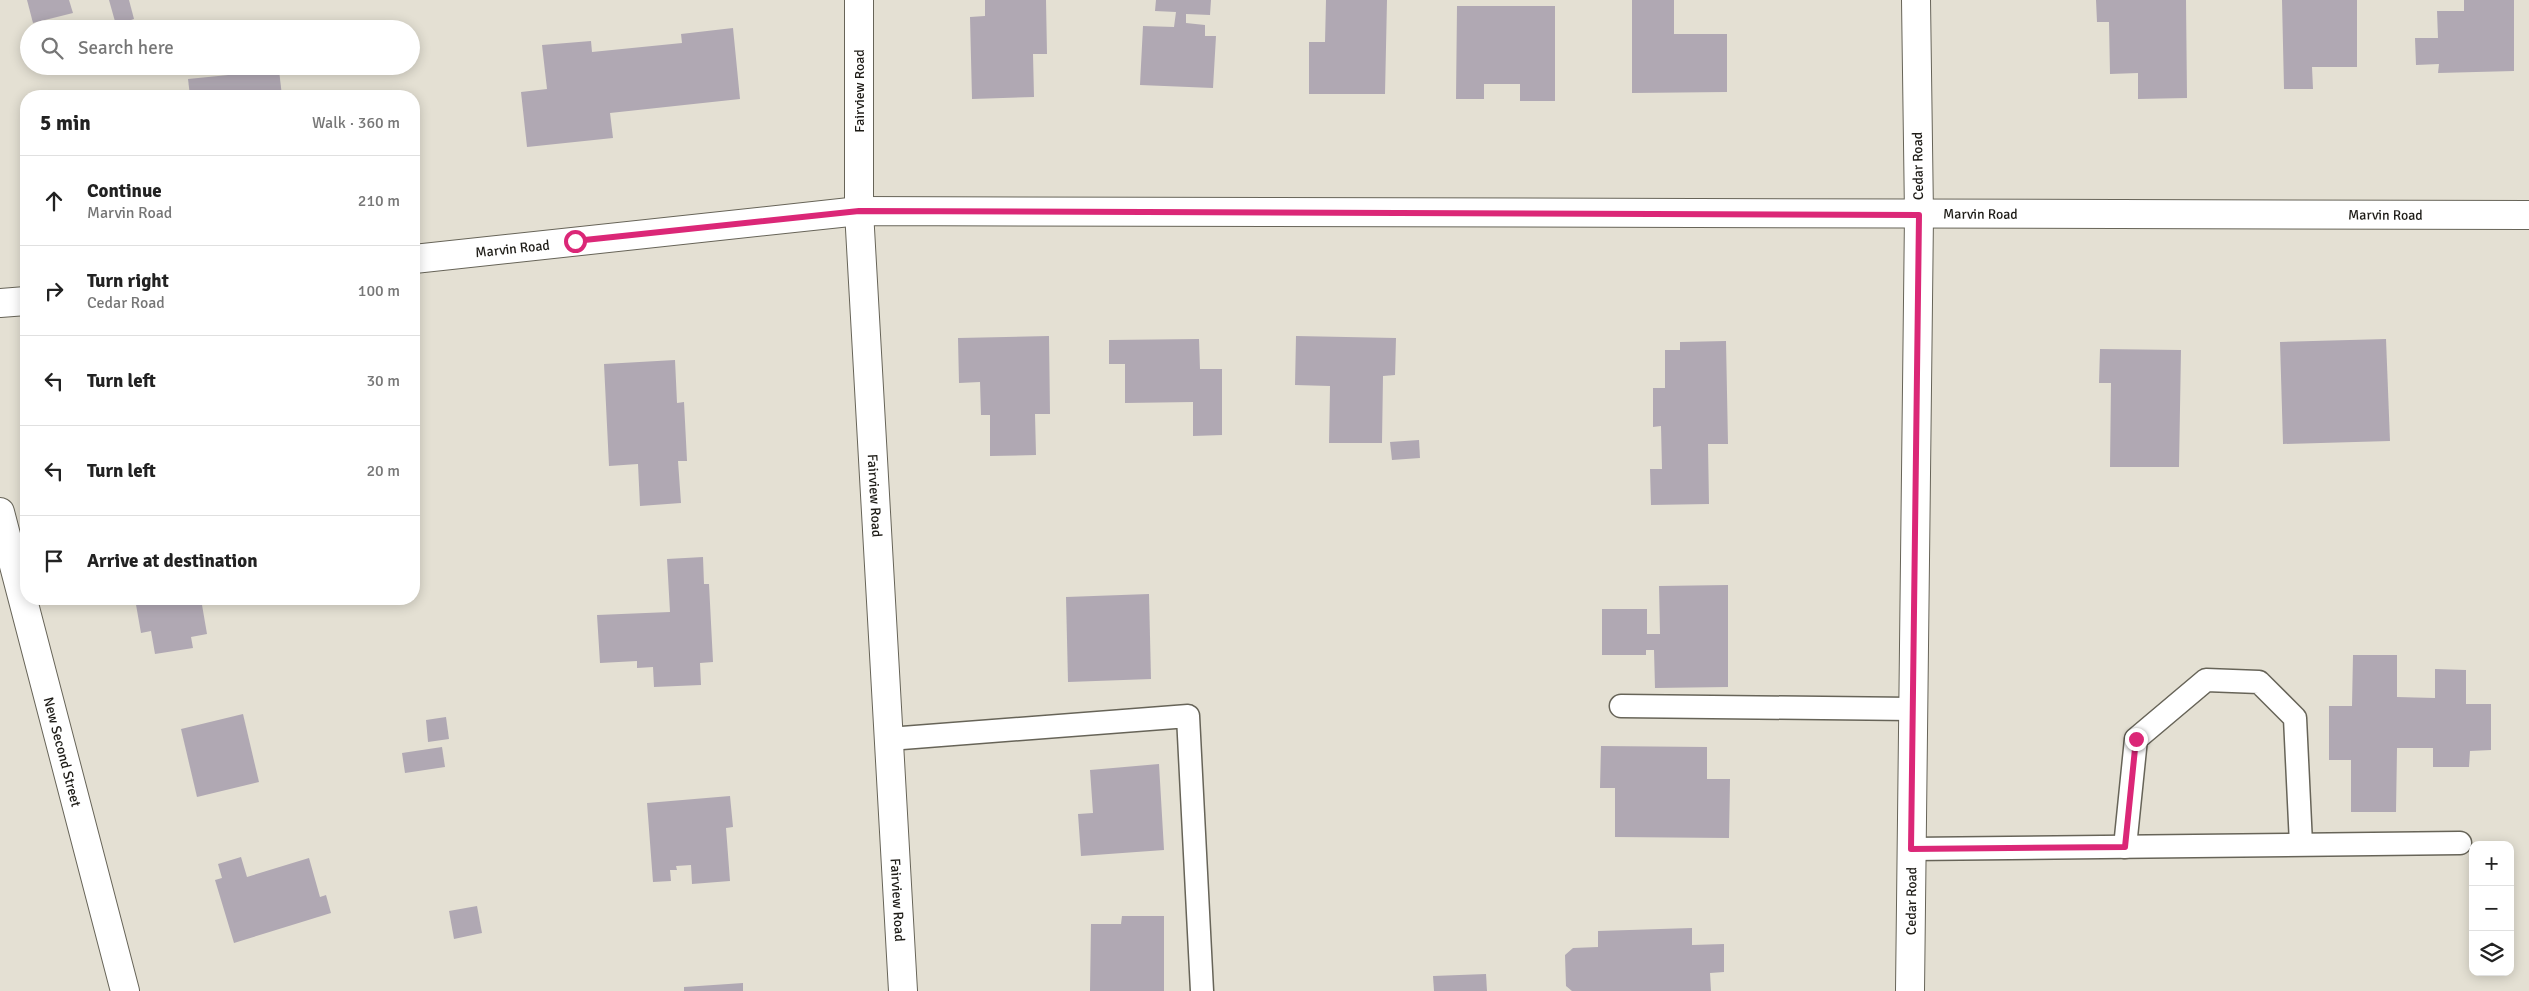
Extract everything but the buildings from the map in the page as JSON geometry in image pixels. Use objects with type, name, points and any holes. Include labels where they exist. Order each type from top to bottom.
[{"type":"street","name":"Fairview Road","points":[[859,0],[859,211],[903,991]]},
{"type":"street","name":"Cedar Road","points":[[1910,991],[1919,215],[1916,0]]},
{"type":"street","name":"Marvin Road","points":[[420,258],[859,211],[2529,215]]},
{"type":"street","points":[[0,304],[20,302]]},
{"type":"street","name":"New Second Street","points":[[0,512],[20,589]]},
{"type":"street","name":"New Second Street","points":[[24,605],[125,991]]},
{"type":"lane","points":[[2125,847],[2136,739],[2206,680],[2259,682],[2295,718],[2301,844]]},
{"type":"lane","points":[[1621,706],[1913,709]]},
{"type":"lane","points":[[888,739],[1188,716],[1202,991]]},
{"type":"lane","points":[[1911,849],[2460,843]]},
{"type":"route","points":[[575,241],[859,211],[1919,215],[1911,849],[2125,847],[2136,739]]}]
